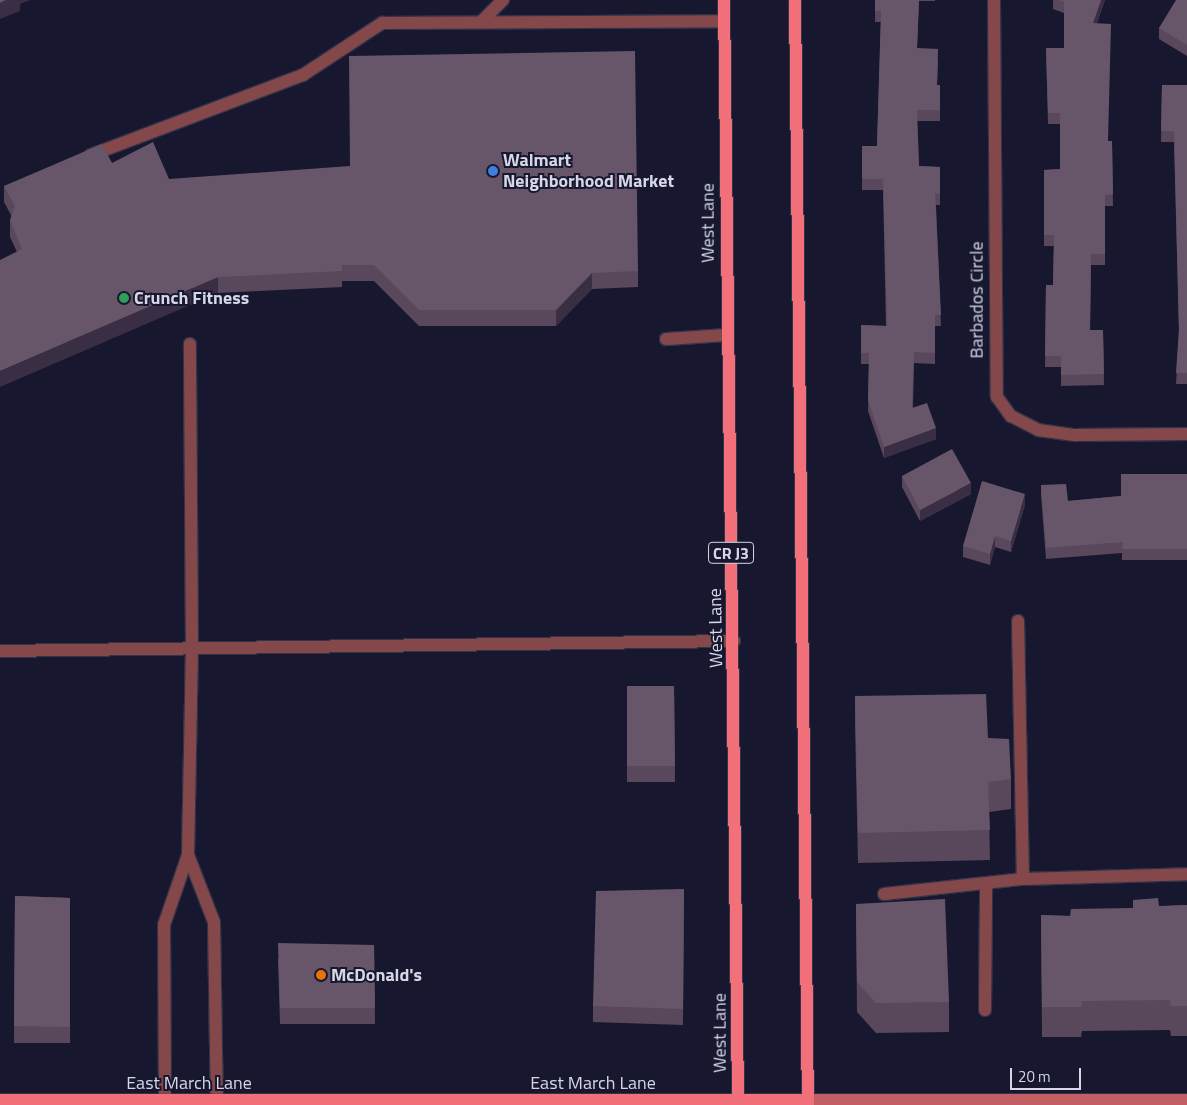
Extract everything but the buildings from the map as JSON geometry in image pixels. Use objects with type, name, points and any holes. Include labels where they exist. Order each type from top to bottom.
[{"type":"main road","name":"West Lane","points":[[724,0],[727,334],[734,640],[738,1103]]},
{"type":"main road","points":[[795,0],[808,1103]]},
{"type":"main road","name":"East March Lane","points":[[0,1100],[165,1103],[808,1103],[1187,1100]]},
{"type":"street","points":[[482,22],[503,0]]},
{"type":"street","name":"Barbados Circle","points":[[994,0],[997,397],[1011,416],[1038,430],[1075,435],[1187,434]]},
{"type":"street","points":[[83,158],[303,75],[382,23],[724,21]]},
{"type":"street","points":[[666,339],[727,334]]},
{"type":"street","points":[[165,1103],[164,926],[188,855],[192,647],[190,344]]},
{"type":"street","points":[[1018,621],[1023,879]]},
{"type":"street","points":[[0,650],[734,640]]},
{"type":"street","points":[[188,855],[214,922],[217,1103]]},
{"type":"street","points":[[884,894],[1023,879],[1187,874]]},
{"type":"street","points":[[985,1010],[986,883]]},
{"type":"place","name":"Walmart Neighborhood Market","points":[[493,171]]},
{"type":"place","name":"Crunch Fitness","points":[[124,298]]},
{"type":"place","name":"McDonald's","points":[[321,975]]}]
